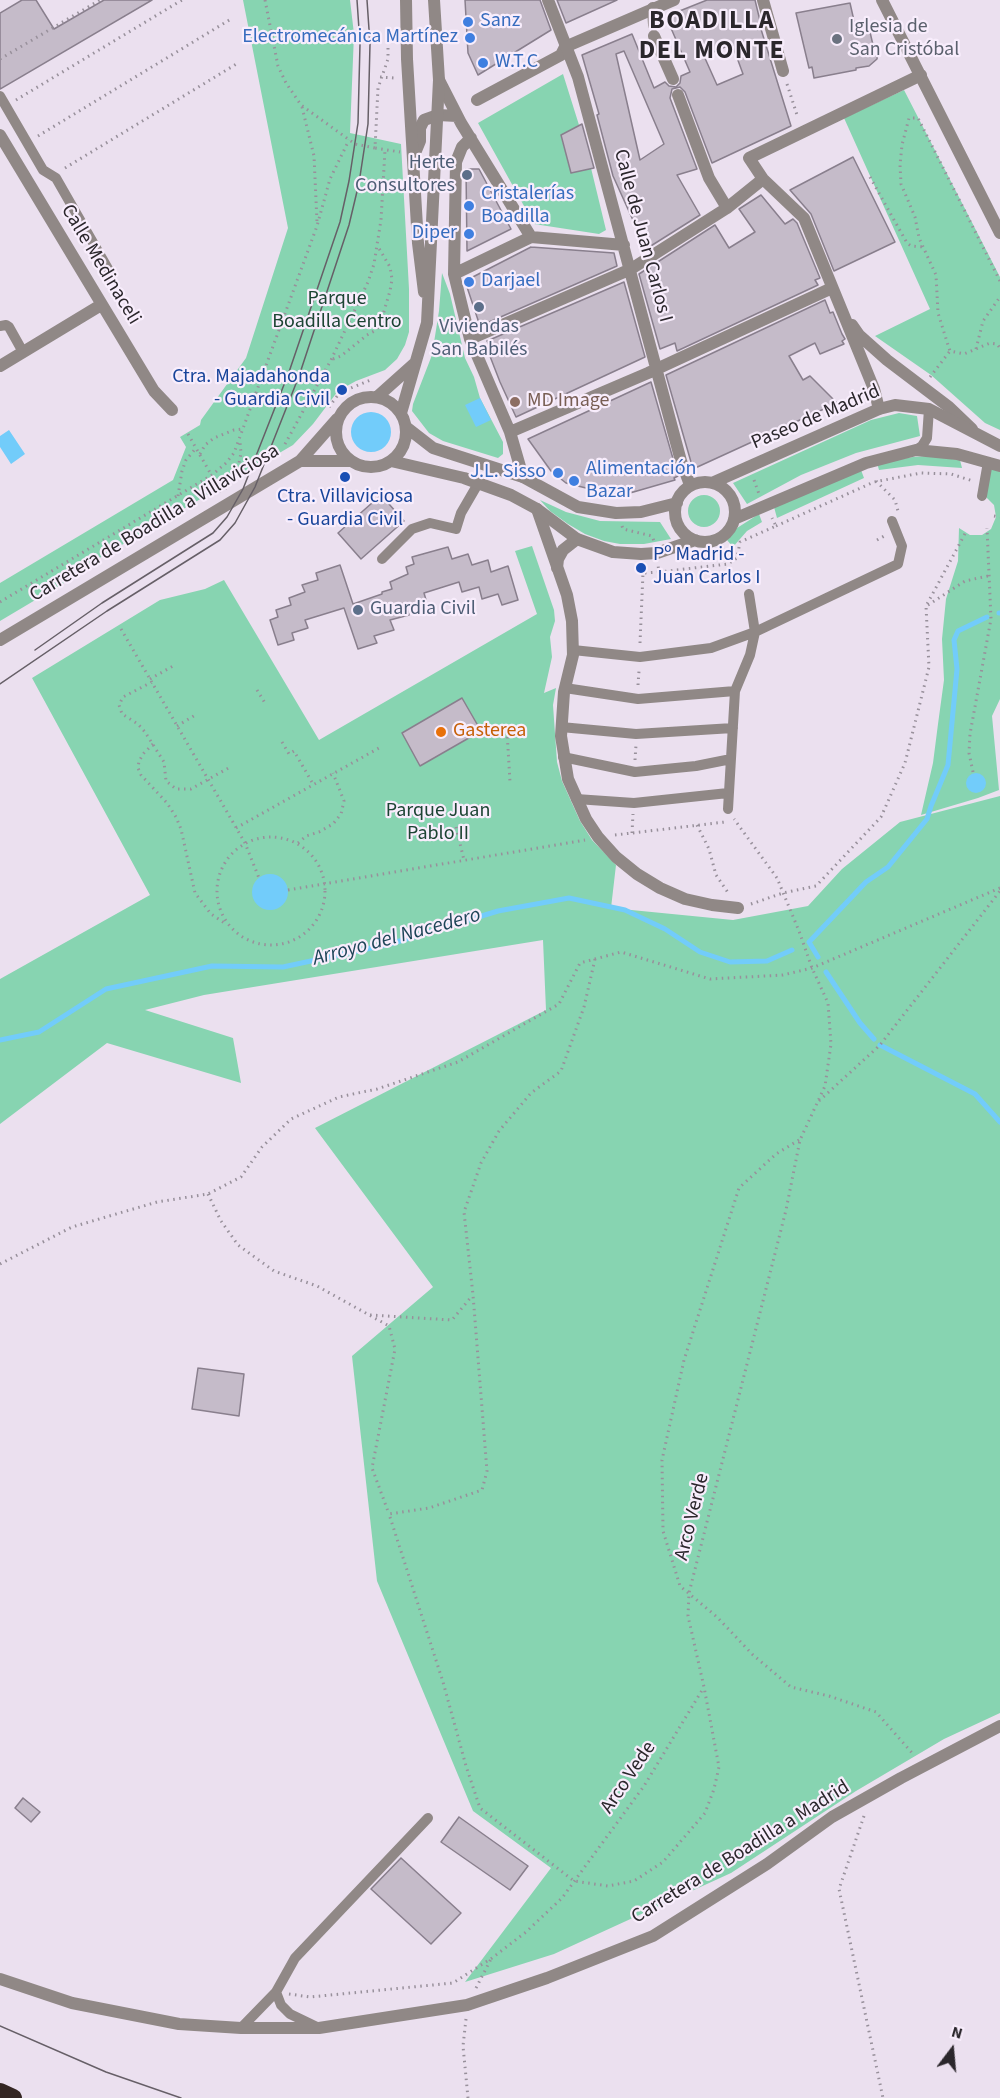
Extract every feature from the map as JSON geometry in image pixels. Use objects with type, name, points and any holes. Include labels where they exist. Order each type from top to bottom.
[{"type":"highway","points":[[0,2092],[13,2098]]},
{"type":"street","points":[[405,0],[408,155],[427,323]]},
{"type":"street","points":[[401,413],[427,323],[439,80],[434,0]]},
{"type":"street","name":"Calle de Juan Carlos I","points":[[548,0],[578,76],[681,461],[690,485]]},
{"type":"street","points":[[477,100],[561,55],[565,47],[674,0]]},
{"type":"street","points":[[763,0],[783,71]]},
{"type":"street","points":[[882,0],[1000,233]]},
{"type":"street","points":[[653,8],[654,30],[673,79]]},
{"type":"street","points":[[879,409],[874,389],[804,218],[763,179],[749,158],[921,75]]},
{"type":"street","points":[[439,80],[457,116],[531,237]]},
{"type":"street","points":[[678,95],[709,178],[727,208]]},
{"type":"street","points":[[408,155],[420,141],[420,128],[423,120],[438,115],[457,116]]},
{"type":"street","name":"Calle Medinaceli","points":[[0,135],[154,391],[172,410]]},
{"type":"street","points":[[471,138],[462,147],[456,162],[454,274],[470,339],[510,432],[523,477]]},
{"type":"street","points":[[470,339],[631,269],[727,208],[763,179]]},
{"type":"street","points":[[454,274],[531,237],[624,245]]},
{"type":"street","points":[[510,432],[832,288]]},
{"type":"street","points":[[0,366],[100,304]]},
{"type":"street","points":[[843,315],[859,335],[880,354],[949,407],[973,431]]},
{"type":"street","points":[[377,397],[416,362]]},
{"type":"street","points":[[368,396],[377,397],[395,406],[401,413],[406,427],[405,440],[400,452],[391,461],[370,467],[350,461],[337,444],[335,432],[338,419],[351,402],[368,396]]},
{"type":"street","name":"Paseo de Madrid","points":[[712,483],[879,409],[895,405],[929,409],[1000,446]]},
{"type":"street","name":"Carretera de Boadilla a Villaviciosa","points":[[0,640],[300,461],[338,419]]},
{"type":"street","points":[[406,427],[433,448],[523,477],[578,507],[599,512],[640,512],[677,502]]},
{"type":"street","points":[[734,519],[866,463],[916,450],[957,454],[994,464]]},
{"type":"street","name":"Carretera de Boadilla a Villaviciosa","points":[[300,461],[350,461]]},
{"type":"street","points":[[391,461],[478,482],[523,500],[577,538],[613,552],[641,554],[657,553],[695,540],[716,539],[730,528],[734,519],[735,507],[731,496],[723,488],[712,483],[701,482],[690,485],[677,502],[675,514],[678,525],[685,534],[695,540]]},
{"type":"street","points":[[537,509],[567,595],[572,621],[573,650],[565,688],[561,727],[563,758],[576,799],[598,837],[616,857],[637,874],[685,899],[735,908]]},
{"type":"street","points":[[557,569],[558,559],[563,550],[577,538]]},
{"type":"street","name":"Carretera de Boadilla a Madrid","points":[[0,1979],[72,2003],[179,2024],[241,2028],[319,2028],[467,2006],[547,1978],[653,1936],[767,1864],[832,1817],[1000,1726]]},
{"type":"lane","points":[[0,96],[43,170],[56,178],[111,274]]},
{"type":"lane","points":[[0,326],[9,327],[23,351]]},
{"type":"lane","points":[[916,450],[927,438],[929,409]]},
{"type":"lane","points":[[982,496],[984,484],[994,464]]},
{"type":"lane","points":[[382,559],[412,529],[430,523],[456,529],[461,513],[478,482]]},
{"type":"lane","points":[[573,650],[640,657],[711,648],[755,632],[898,564],[902,546],[894,525]]},
{"type":"lane","points":[[728,809],[735,691],[750,655],[755,632],[749,594]]},
{"type":"lane","points":[[565,688],[638,699],[735,691]]},
{"type":"lane","points":[[561,727],[636,734],[733,728]]},
{"type":"lane","points":[[563,758],[635,772],[696,766],[731,759]]},
{"type":"lane","points":[[576,799],[634,803],[728,793]]},
{"type":"lane","points":[[241,2028],[276,1992],[295,1958],[428,1818]]},
{"type":"lane","points":[[276,1992],[281,2005],[290,2014],[319,2028]]},
{"type":"path","points":[[0,59],[100,0]]},
{"type":"path","points":[[11,103],[182,0]]},
{"type":"path","points":[[265,0],[278,66],[301,105],[355,144],[408,155]]},
{"type":"path","points":[[34,138],[231,18]]},
{"type":"path","points":[[375,148],[378,88],[388,58],[388,30]]},
{"type":"path","points":[[56,173],[238,63]]},
{"type":"path","points":[[783,71],[802,131]]},
{"type":"path","points":[[301,105],[314,156],[317,226]]},
{"type":"path","points":[[950,351],[938,313],[936,275],[901,184],[902,145],[909,118],[918,118],[1000,281]]},
{"type":"path","points":[[0,602],[212,476],[226,464],[234,453],[243,429],[317,226],[330,179],[349,140]]},
{"type":"path","points":[[285,444],[332,360],[369,282],[381,220],[385,150]]},
{"type":"path","points":[[870,177],[907,243],[911,246],[924,247]]},
{"type":"path","points":[[332,360],[341,356],[380,325],[392,279],[390,267],[376,244]]},
{"type":"path","points":[[975,350],[983,321],[1000,297]]},
{"type":"path","points":[[950,351],[963,354],[990,343],[997,344],[1000,348]]},
{"type":"path","points":[[929,379],[950,351]]},
{"type":"path","points":[[325,413],[334,400],[346,390],[378,377]]},
{"type":"path","points":[[200,454],[205,445],[214,438],[243,429]]},
{"type":"path","points":[[188,434],[223,491]]},
{"type":"path","points":[[223,491],[239,463],[241,453],[239,439]]},
{"type":"path","points":[[178,496],[186,460],[196,448]]},
{"type":"path","points":[[866,463],[876,481],[895,500],[901,526],[894,525],[877,540]]},
{"type":"path","points":[[748,468],[776,526]]},
{"type":"path","points":[[659,572],[728,564],[737,558],[740,542],[876,481],[921,473],[951,474],[984,484]]},
{"type":"path","points":[[214,496],[230,487]]},
{"type":"path","points":[[994,516],[1000,517]]},
{"type":"path","points":[[973,772],[969,753],[970,734],[991,619],[987,528]]},
{"type":"path","points":[[697,825],[709,849],[716,875],[730,895],[735,908],[783,893],[816,886],[881,817],[905,763],[929,667],[926,606],[967,530]]},
{"type":"path","points":[[926,606],[965,581],[989,576]]},
{"type":"path","points":[[121,629],[245,843],[259,878]]},
{"type":"path","points":[[173,666],[123,697],[119,705],[122,714],[138,724],[153,744],[164,762],[166,781],[176,789],[191,789],[232,766]]},
{"type":"path","points":[[257,690],[265,703]]},
{"type":"path","points":[[177,726],[197,714]]},
{"type":"path","points":[[507,731],[510,782]]},
{"type":"path","points":[[282,742],[289,754],[294,751],[313,785]]},
{"type":"path","points":[[153,744],[144,753],[138,768],[141,775],[167,803],[176,817],[181,829],[195,893],[212,914],[249,941],[274,945],[293,940],[309,930],[322,909],[325,896],[322,871],[316,860],[298,843],[285,838],[271,836],[245,843],[225,861],[218,880],[217,901],[221,914],[229,925]]},
{"type":"path","points":[[236,828],[379,748]]},
{"type":"path","points":[[298,843],[306,836],[333,824],[341,814],[344,801],[333,773]]},
{"type":"path","name":"Arco Verde","points":[[574,1881],[608,1886],[634,1881],[663,1862],[705,1813],[719,1767],[688,1616],[689,1593],[786,1210],[800,1140],[825,1086],[831,1044],[828,1003],[777,878],[728,809]]},
{"type":"path","points":[[288,890],[598,837],[736,821]]},
{"type":"path","points":[[456,827],[464,860]]},
{"type":"path","points":[[0,1264],[72,1227],[157,1202],[208,1194],[240,1176],[262,1147],[291,1119],[339,1097],[377,1089],[458,1062],[559,1004],[580,963],[621,952],[710,979],[783,975],[812,968],[1000,889]]},
{"type":"path","points":[[818,1102],[880,1045],[1000,889]]},
{"type":"path","points":[[389,1514],[429,1508],[482,1490],[487,1471],[464,1212],[481,1163],[499,1131],[531,1093],[561,1071],[584,1007],[596,959]]},
{"type":"path","points":[[800,1140],[776,1154],[739,1188],[684,1360],[662,1460],[663,1531],[680,1586],[717,1617],[753,1655],[791,1688],[829,1696],[876,1712],[913,1754]]},
{"type":"path","points":[[208,1194],[221,1221],[238,1245],[274,1271],[316,1286],[389,1326],[395,1349],[372,1468],[430,1641],[480,1808],[574,1881],[562,1898],[533,1925],[492,1958],[453,1983],[310,1997],[276,1992]]},
{"type":"path","points":[[369,1315],[452,1320],[473,1295]]},
{"type":"path","name":"Arco Vede","points":[[574,1881],[644,1786],[704,1687]]},
{"type":"path","points":[[871,1794],[839,1889],[883,2098]]},
{"type":"path","points":[[468,2098],[463,2046],[467,2006],[492,1958]]},
{"type":"green space","name":"Parque Boadilla Centro","points":[[243,0],[350,0],[354,34],[350,133],[401,144],[409,289],[409,332],[405,345],[397,359],[385,370],[338,391],[313,424],[293,445],[101,557],[79,574],[0,621],[0,583],[173,480],[186,447],[180,437],[200,425],[201,420],[246,358],[288,228]]},
{"type":"green space","points":[[563,74],[579,125],[561,136],[571,173],[591,168],[606,230],[599,234],[534,224],[478,123]]},
{"type":"green space","points":[[904,90],[1000,277],[1000,430],[985,423],[931,375],[875,336],[930,309],[844,118]]},
{"type":"green space","points":[[442,273],[450,294],[465,358],[480,398],[503,442],[503,454],[498,458],[443,441],[429,433],[412,411],[432,355]]},
{"type":"green space","points":[[899,413],[917,416],[920,436],[856,453],[801,475],[747,504],[733,483],[871,420]]},
{"type":"green space","points":[[927,456],[960,460],[962,468],[918,465],[879,470],[877,463],[913,457]]},
{"type":"green space","points":[[990,466],[1000,469],[1000,699],[992,716],[999,790],[921,815],[933,763],[944,680],[942,639],[946,599],[958,561],[959,528],[970,535],[982,535],[991,529],[996,517],[994,505],[984,495]]},
{"type":"green space","points":[[861,470],[864,478],[777,518],[774,507]]},
{"type":"green space","points":[[704,495],[715,500],[720,511],[715,522],[704,527],[693,522],[688,511],[693,500]]},
{"type":"green space","points":[[540,500],[566,512],[600,521],[660,522],[671,539],[644,544],[604,541],[568,524],[550,511]]},
{"type":"green space","points":[[759,514],[762,522],[747,531],[733,547],[727,540],[737,528]]},
{"type":"green space","name":"Parque Juan Pablo II","points":[[532,546],[554,610],[555,621],[550,637],[552,657],[544,693],[556,688],[553,705],[557,762],[562,781],[580,821],[592,840],[616,865],[611,908],[733,920],[808,906],[842,869],[900,822],[1000,796],[1000,1713],[944,1739],[856,1791],[731,1873],[554,1954],[465,1982],[551,1868],[473,1811],[377,1581],[352,1356],[433,1287],[315,1128],[546,1010],[543,940],[204,995],[145,1010],[233,1038],[241,1083],[107,1043],[0,1124],[0,979],[150,895],[32,678],[160,600],[205,589],[224,580],[319,740],[537,614],[515,551]]},
{"type":"water","points":[[480,398],[491,420],[476,427],[465,405]]},
{"type":"water","points":[[371,412],[379,413],[385,418],[390,424],[390,440],[385,446],[379,451],[371,452],[363,451],[357,446],[352,440],[351,432],[352,424],[357,418],[363,413]]},
{"type":"water","points":[[9,430],[25,454],[11,464],[0,447],[0,436]]},
{"type":"water","points":[[972,773],[980,773],[986,779],[986,787],[980,793],[972,793],[966,787],[966,779]]},
{"type":"water","points":[[270,874],[283,879],[288,892],[283,905],[270,910],[257,905],[252,892],[257,879]]},
{"type":"building","points":[[22,0],[36,0],[54,29],[104,0],[152,0],[0,89],[0,13]]},
{"type":"building","points":[[465,0],[540,0],[551,30],[478,75],[468,53]]},
{"type":"building","points":[[557,0],[617,0],[566,23]]},
{"type":"building","points":[[707,0],[755,0],[760,26],[791,126],[712,163],[685,92],[680,87],[672,89],[670,98],[697,169],[677,175],[700,215],[646,249],[613,176],[597,115],[599,114],[582,55],[632,34],[654,88],[665,82],[669,86],[676,87],[680,83],[681,76],[690,72],[667,19],[673,17],[672,14]],"holes":[[[732,44],[743,74],[717,85],[704,56]],[[624,51],[664,144],[640,160],[616,54]]]},
{"type":"building","name":"Iglesia de San Cristóbal","points":[[850,3],[857,34],[870,32],[873,45],[878,52],[877,59],[869,66],[856,68],[856,70],[814,78],[812,67],[809,68],[796,13]]},
{"type":"building","points":[[582,124],[594,168],[571,173],[561,135]]},
{"type":"building","points":[[853,157],[895,242],[834,271],[811,214],[790,190]]},
{"type":"building","points":[[466,169],[479,169],[511,229],[467,251]]},
{"type":"building","points":[[761,195],[785,224],[793,219],[797,223],[820,278],[815,280],[818,285],[677,351],[675,343],[660,349],[639,274],[715,225],[729,248],[755,232],[739,209]]},
{"type":"building","points":[[531,247],[614,253],[617,266],[480,326],[465,281]]},
{"type":"building","points":[[624,282],[645,357],[516,417],[486,346],[489,345],[487,341]]},
{"type":"building","points":[[825,300],[845,339],[842,341],[844,344],[820,354],[815,343],[789,356],[803,380],[810,376],[837,403],[693,469],[666,375]]},
{"type":"building","points":[[651,382],[678,476],[674,478],[675,480],[630,493],[594,492],[594,490],[566,483],[551,471],[528,439]]},
{"type":"building","points":[[381,495],[404,521],[361,559],[338,533]]},
{"type":"building","points":[[448,547],[452,559],[468,554],[472,565],[488,560],[491,572],[508,566],[518,600],[502,605],[498,594],[482,599],[479,587],[462,592],[459,582],[424,593],[426,600],[407,606],[409,615],[390,620],[394,630],[374,636],[377,643],[358,649],[344,608],[305,620],[308,628],[292,633],[294,640],[278,645],[270,620],[278,617],[276,610],[291,605],[289,598],[305,592],[302,585],[318,580],[316,573],[340,565],[353,604],[392,589],[390,582],[408,574],[406,567],[414,564],[412,557]]},
{"type":"building","name":"Gasterea","points":[[462,698],[481,731],[420,766],[402,733]]},
{"type":"building","points":[[198,1368],[244,1374],[239,1416],[192,1409]]},
{"type":"building","points":[[23,1798],[40,1812],[31,1822],[15,1808]]},
{"type":"building","points":[[459,1817],[528,1866],[510,1890],[441,1842]]},
{"type":"building","points":[[401,1858],[461,1913],[431,1944],[371,1889]]},
{"type":"waterway","name":"Arroyo del Nacedero","points":[[818,957],[809,942],[866,882],[888,867],[927,819],[948,765],[957,669],[954,640],[958,631],[987,617]]},
{"type":"waterway","name":"Arroyo del Nacedero","points":[[0,1040],[39,1032],[106,989],[212,966],[283,967],[390,944],[498,911],[569,898],[625,910],[665,929],[700,952],[730,962],[767,961],[792,950]]},
{"type":"waterway","points":[[826,972],[860,1023],[874,1039]]},
{"type":"waterway","points":[[880,1045],[975,1094],[1000,1122]]},
{"type":"tram line","points":[[35,650],[102,603],[213,533],[227,517],[243,489],[289,372],[340,222],[358,123],[360,44],[357,0]]},
{"type":"tram line","points":[[0,684],[107,611],[220,540],[235,523],[255,487],[299,376],[349,225],[359,183],[368,124],[370,44],[367,0]]},
{"type":"tram line","points":[[0,2026],[106,2072],[181,2098]]},
{"type":"place","name":"Sanz","points":[[468,22]]},
{"type":"place","name":"Electromecánica Martínez","points":[[470,38]]},
{"type":"place","name":"Iglesia de San Cristóbal","points":[[837,39]]},
{"type":"place","name":"W.T.C","points":[[483,63]]},
{"type":"place","name":"Herte Consultores","points":[[467,175]]},
{"type":"place","name":"Cristalerías Boadilla","points":[[469,206]]},
{"type":"place","name":"Diper","points":[[469,234]]},
{"type":"place","name":"Darjael","points":[[469,282]]},
{"type":"place","name":"Viviendas San Babilés","points":[[479,307]]},
{"type":"place","name":"Ctra. Majadahonda - Guardia Civil","points":[[342,390]]},
{"type":"place","name":"MD Image","points":[[515,402]]},
{"type":"place","name":"J.L. Sisso","points":[[558,473]]},
{"type":"place","name":"Ctra. Villaviciosa - Guardia Civil","points":[[345,477]]},
{"type":"place","name":"Alimentación Bazar","points":[[574,481]]},
{"type":"place","name":"Pº Madrid - Juan Carlos I","points":[[641,568]]},
{"type":"place","name":"Guardia Civil","points":[[358,610]]},
{"type":"place","name":"Gasterea","points":[[441,732]]},
{"type":"district","name":"BOADILLA DEL MONTE","points":[[712,36]]}]
